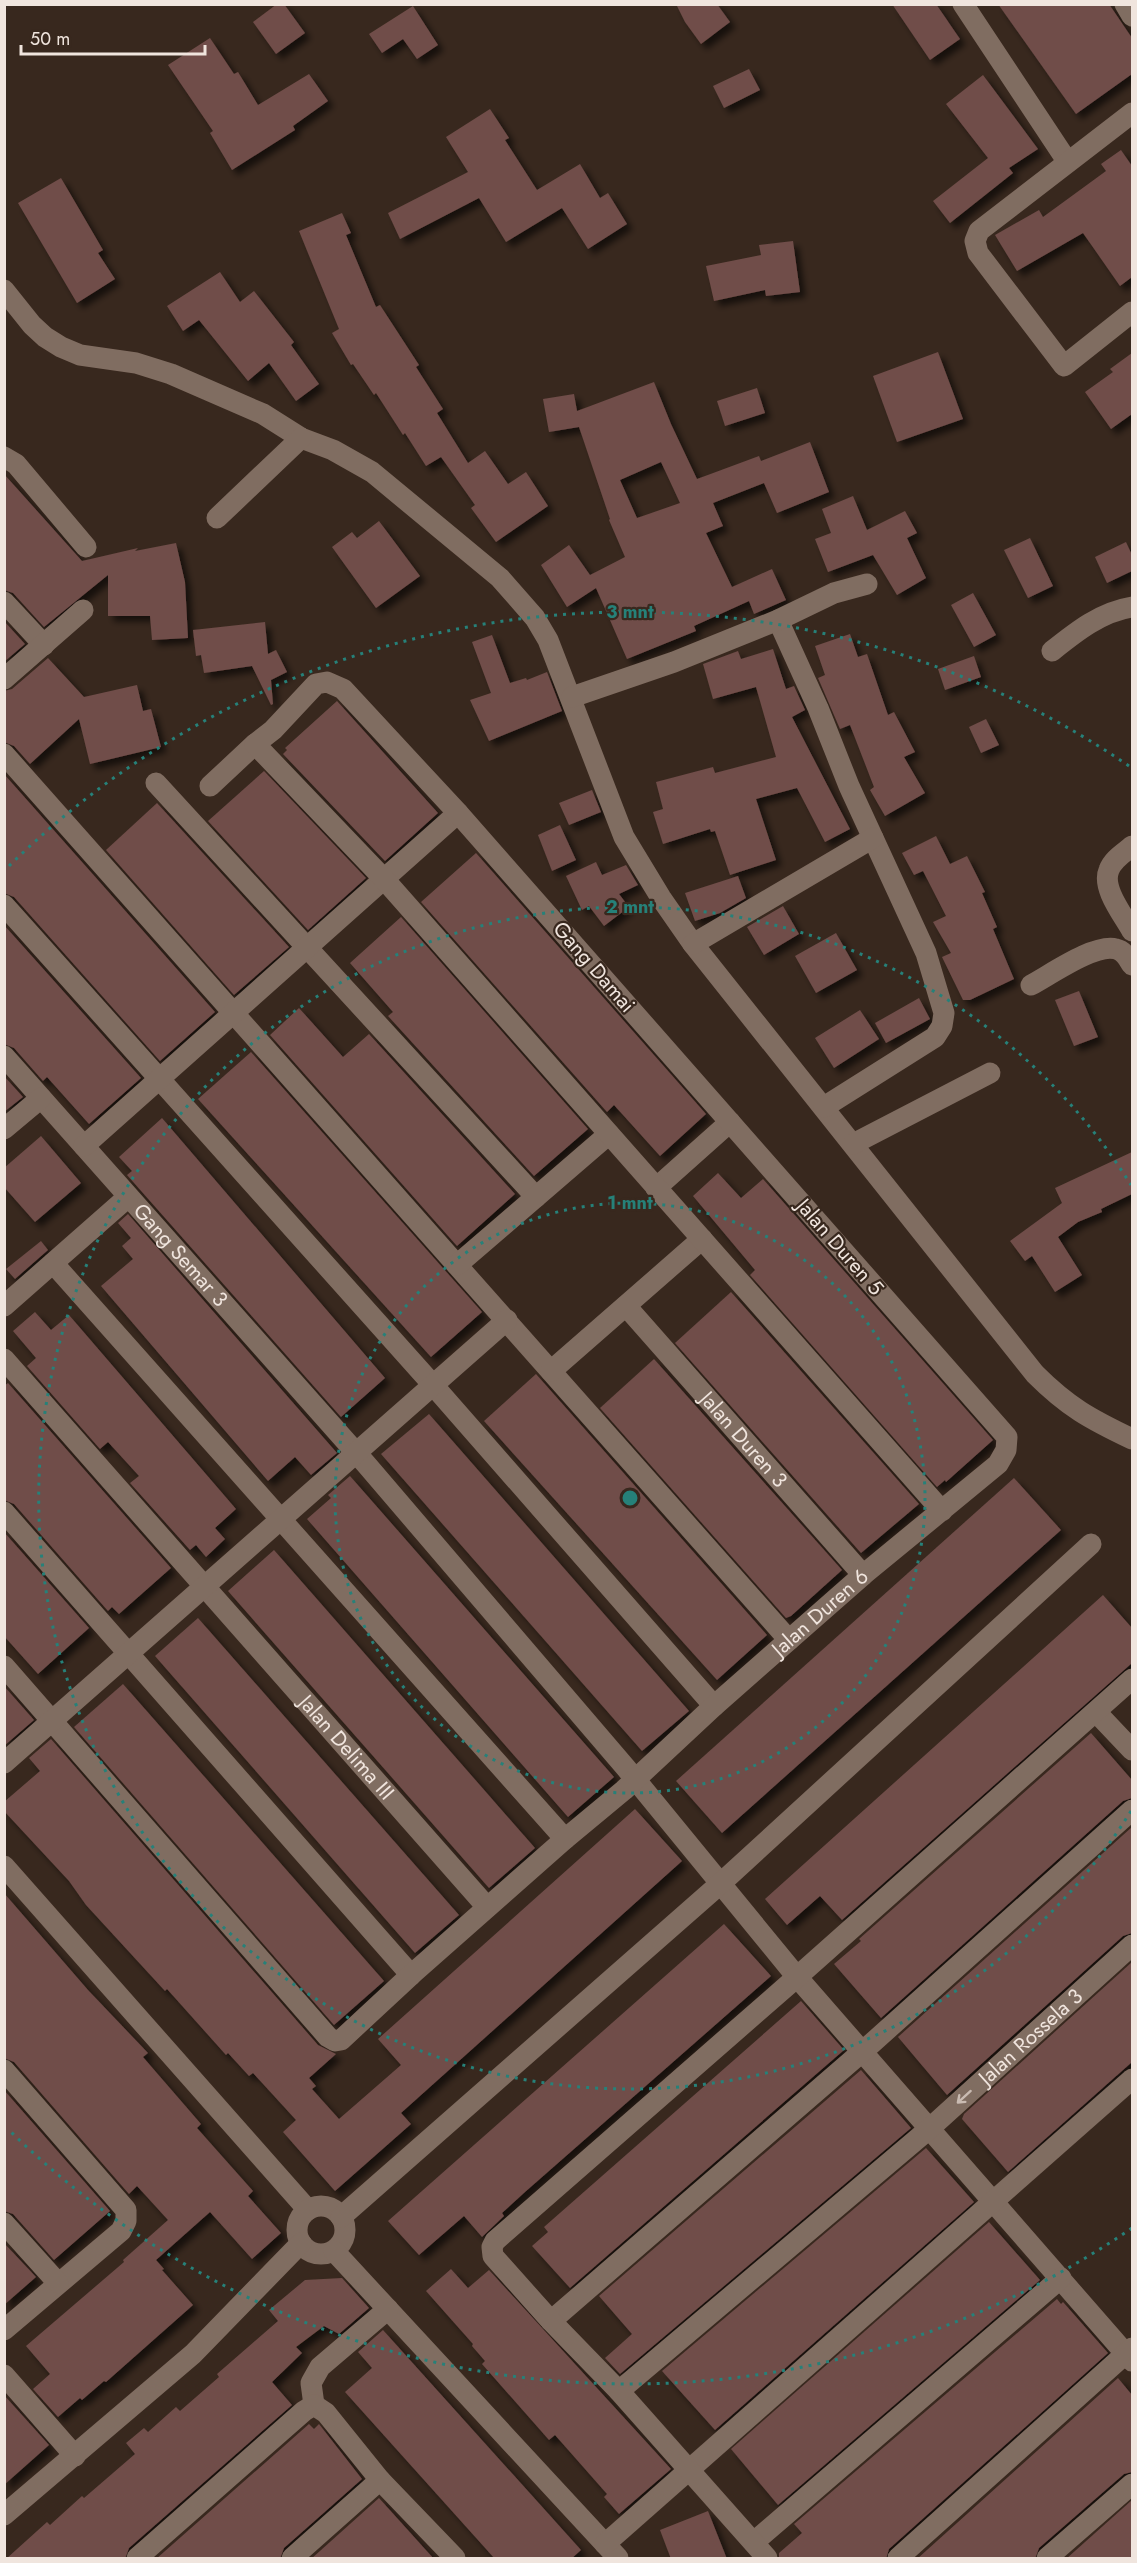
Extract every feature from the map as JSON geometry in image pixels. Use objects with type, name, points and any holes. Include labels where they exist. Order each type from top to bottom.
[{"type":"street","points":[[963,4],[1067,161]]},
{"type":"street","points":[[1125,4],[1132,16]]},
{"type":"street","points":[[1132,112],[979,231],[975,241],[978,253],[1064,366],[1132,312]]},
{"type":"street","points":[[4,290],[32,325],[45,337],[61,346],[80,355],[136,363],[171,374],[263,414],[301,438],[333,450],[378,477],[500,578],[535,618],[548,640],[572,697],[624,837],[661,898],[693,944],[1035,1374],[1066,1404],[1094,1421],[1132,1439]]},
{"type":"street","points":[[217,518],[301,438]]},
{"type":"street","points":[[4,457],[16,464],[86,547]]},
{"type":"street","points":[[572,697],[674,662],[778,620],[834,593],[867,584]]},
{"type":"street","points":[[4,602],[44,645]]},
{"type":"street","points":[[1052,651],[1078,630],[1114,610],[1132,607]]},
{"type":"street","points":[[4,679],[83,610]]},
{"type":"street","points":[[778,620],[818,708],[849,786],[926,953],[944,1013],[942,1026],[935,1037],[824,1107]]},
{"type":"street","name":"Gang Damai","points":[[210,786],[273,730],[316,684],[327,682],[343,689],[458,813],[730,1122]]},
{"type":"street","points":[[255,744],[384,879],[942,1511]]},
{"type":"street","points":[[4,754],[789,1640]]},
{"type":"street","points":[[156,783],[536,1197]]},
{"type":"street","points":[[84,1146],[458,813]]},
{"type":"street","points":[[693,944],[873,838]]},
{"type":"street","points":[[1132,846],[1116,859],[1107,871],[1109,889],[1132,931]]},
{"type":"street","points":[[4,905],[433,1385],[714,1706]]},
{"type":"street","points":[[1031,986],[1088,954],[1105,948],[1116,949],[1125,954],[1132,965]]},
{"type":"street","name":"Gang Semar 3","points":[[4,1056],[356,1454],[636,1779],[720,1884],[861,2052],[1130,2354]]},
{"type":"street","points":[[853,1144],[990,1073]]},
{"type":"street","points":[[4,1129],[41,1098]]},
{"type":"street","points":[[656,1188],[730,1122]]},
{"type":"street","name":"Jalan Duren 5","points":[[730,1122],[1007,1437],[1006,1450]]},
{"type":"street","points":[[457,1265],[609,1134]]},
{"type":"street","points":[[4,1306],[128,1197]]},
{"type":"street","points":[[550,1371],[702,1239]]},
{"type":"street","points":[[53,1263],[565,1839]]},
{"type":"street","name":"Jalan Duren 3","points":[[626,1305],[863,1575]]},
{"type":"street","points":[[4,1763],[507,1320]]},
{"type":"street","name":"Jalan Delima III","points":[[4,1359],[487,1907]]},
{"type":"street","name":"Jalan Duren 6","points":[[54,1721],[328,2037],[335,2041],[341,2040],[487,1907],[636,1779],[714,1706],[863,1575],[998,1464],[1006,1450]]},
{"type":"street","points":[[4,1512],[411,1975]]},
{"type":"street","points":[[341,2217],[720,1884],[1091,1544]]},
{"type":"street","points":[[4,1666],[54,1721]]},
{"type":"street","points":[[767,2559],[619,2391],[551,2321],[493,2256],[492,2247],[495,2241],[797,1977],[1132,1679]]},
{"type":"street","points":[[1096,1712],[1132,1750]]},
{"type":"street","points":[[551,2321],[861,2052],[1132,1810]]},
{"type":"street","points":[[4,1866],[308,2210]]},
{"type":"street","name":"Jalan Rossela 3","points":[[619,2391],[929,2129],[1132,1945]]},
{"type":"street","points":[[4,2070],[126,2210],[126,2221],[121,2231],[4,2330]]},
{"type":"street","points":[[334,2251],[611,2551],[690,2470],[1132,2079]]},
{"type":"street","points":[[326,2207],[341,2217],[345,2225],[345,2235],[341,2244],[334,2251],[316,2254],[301,2243],[298,2226],[301,2217],[308,2210],[326,2207]]},
{"type":"street","points":[[4,2223],[58,2283]]},
{"type":"street","points":[[4,2515],[193,2354],[301,2243]]},
{"type":"street","points":[[754,2542],[1061,2278]]},
{"type":"street","points":[[388,2309],[320,2367],[311,2383],[314,2405],[326,2413],[380,2480],[447,2556]]},
{"type":"street","points":[[898,2559],[1130,2354]]},
{"type":"street","points":[[4,2375],[75,2456]]},
{"type":"street","points":[[137,2559],[303,2410],[314,2405]]},
{"type":"street","points":[[292,2559],[380,2480]]},
{"type":"street","points":[[1047,2559],[1132,2484]]},
{"type":"building","points":[[277,4],[284,4],[305,33],[276,54],[253,22]]},
{"type":"building","points":[[676,4],[717,4],[730,22],[701,44],[685,22]]},
{"type":"building","points":[[892,4],[936,4],[960,39],[930,60]]},
{"type":"building","points":[[998,4],[1109,4],[1132,38],[1132,74],[1076,114]]},
{"type":"building","points":[[413,6],[438,45],[417,59],[403,39],[382,53],[369,34]]},
{"type":"building","points":[[210,38],[234,74],[238,72],[258,105],[309,74],[328,101],[293,126],[295,130],[232,170],[210,133],[213,131],[168,65]]},
{"type":"building","points":[[749,69],[760,90],[724,108],[713,86]]},
{"type":"building","points":[[983,75],[1038,149],[1009,168],[1013,173],[950,223],[933,201],[988,158],[946,104]]},
{"type":"building","points":[[490,109],[509,138],[505,140],[537,190],[580,164],[600,198],[608,193],[627,224],[588,249],[562,208],[506,242],[479,198],[400,239],[388,213],[468,172],[446,137]]},
{"type":"building","points":[[1121,150],[1132,166],[1132,277],[1120,286],[1083,233],[1017,271],[995,235],[1039,210],[1043,217],[1106,171],[1101,164]]},
{"type":"building","points":[[61,178],[103,250],[98,253],[115,279],[77,303],[18,203]]},
{"type":"building","points":[[342,213],[351,233],[346,235],[376,307],[380,305],[419,365],[416,367],[443,409],[437,413],[468,463],[485,451],[508,484],[526,472],[548,506],[496,542],[471,508],[475,505],[441,457],[426,466],[376,393],[374,395],[353,364],[351,365],[332,333],[339,329],[299,231]]},
{"type":"building","points":[[793,241],[800,292],[766,296],[765,290],[714,301],[706,266],[761,255],[759,245]]},
{"type":"building","points":[[220,272],[240,302],[254,291],[294,342],[291,345],[319,384],[296,401],[269,363],[248,381],[199,320],[183,331],[167,306]]},
{"type":"building","points":[[938,352],[963,419],[897,442],[873,376]]},
{"type":"building","points":[[1132,353],[1132,414],[1111,429],[1085,392],[1113,372],[1110,369]]},
{"type":"building","points":[[654,382],[697,479],[759,456],[761,461],[810,442],[829,492],[777,513],[764,483],[713,503],[723,526],[706,533],[732,587],[772,569],[786,600],[754,614],[749,601],[694,626],[696,631],[627,659],[596,588],[567,607],[541,565],[569,545],[590,575],[625,557],[609,520],[579,427],[549,432],[543,399],[574,394],[577,411]],"holes":[[[661,462],[680,503],[637,518],[620,480]]]},
{"type":"building","points":[[757,388],[765,413],[725,426],[717,401]]},
{"type":"building","points":[[4,474],[82,561],[138,548],[135,551],[176,543],[185,582],[188,638],[152,640],[150,616],[108,616],[108,575],[44,627],[13,593],[4,590]]},
{"type":"building","points":[[853,496],[867,530],[905,511],[917,533],[907,538],[926,578],[897,595],[873,555],[828,572],[815,539],[831,533],[822,509]]},
{"type":"building","points":[[379,521],[420,576],[376,608],[332,547],[352,532],[357,538]]},
{"type":"building","points":[[1030,538],[1053,586],[1028,598],[1004,550]]},
{"type":"building","points":[[1126,542],[1132,555],[1132,571],[1107,583],[1095,557]]},
{"type":"building","points":[[973,593],[996,635],[974,647],[951,605]]},
{"type":"building","points":[[4,621],[25,644],[4,662]]},
{"type":"building","points":[[265,622],[268,654],[276,650],[287,672],[271,680],[273,704],[271,705],[252,666],[204,673],[201,655],[196,656],[193,630]]},
{"type":"building","points":[[850,634],[858,657],[867,654],[888,715],[894,712],[915,752],[904,757],[925,793],[885,816],[870,790],[874,787],[850,725],[840,729],[818,678],[825,675],[815,646]]},
{"type":"building","points":[[492,635],[510,683],[526,678],[527,680],[547,672],[562,711],[489,741],[470,700],[491,693],[472,642]]},
{"type":"building","points":[[773,649],[786,689],[794,686],[805,710],[792,717],[850,829],[825,842],[797,788],[756,799],[776,860],[730,875],[715,831],[711,832],[710,829],[663,844],[653,812],[663,809],[656,782],[713,767],[715,773],[776,757],[756,687],[713,699],[703,664],[738,651],[741,659]]},
{"type":"building","points":[[974,656],[981,677],[945,690],[938,669]]},
{"type":"building","points":[[48,658],[84,697],[137,685],[143,711],[151,709],[161,747],[90,764],[79,719],[30,764],[14,746],[4,742],[4,691],[12,689]]},
{"type":"building","points":[[337,701],[438,813],[385,861],[283,754],[287,750],[285,748]]},
{"type":"building","points":[[986,719],[999,745],[981,753],[969,727]]},
{"type":"building","points":[[264,771],[366,878],[308,930],[208,821]]},
{"type":"building","points":[[4,774],[215,1012],[160,1061],[14,897],[4,893]]},
{"type":"building","points":[[592,790],[601,812],[569,825],[559,803]]},
{"type":"building","points":[[157,803],[289,947],[234,995],[106,850]]},
{"type":"building","points":[[560,825],[576,860],[552,871],[538,835]]},
{"type":"building","points":[[936,836],[950,864],[967,856],[985,892],[982,893],[997,927],[993,929],[1014,979],[970,1000],[963,1000],[942,957],[951,953],[933,922],[946,916],[923,871],[914,875],[902,853]]},
{"type":"building","points":[[476,853],[706,1114],[660,1156],[614,1105],[607,1112],[421,902]]},
{"type":"building","points":[[596,862],[602,875],[626,865],[638,885],[619,894],[629,907],[604,926],[589,906],[582,910],[566,876]]},
{"type":"building","points":[[738,876],[746,898],[720,913],[695,921],[685,893]]},
{"type":"building","points":[[783,906],[799,934],[764,955],[747,927]]},
{"type":"building","points":[[401,917],[588,1129],[534,1176],[388,1016],[393,1012],[350,963]]},
{"type":"building","points":[[4,925],[141,1078],[89,1124],[47,1077],[43,1081],[14,1048],[4,1044]]},
{"type":"building","points":[[836,933],[857,970],[816,993],[795,956]]},
{"type":"building","points":[[1079,991],[1098,1037],[1074,1046],[1055,1000]]},
{"type":"building","points":[[919,998],[930,1019],[886,1043],[875,1023]]},
{"type":"building","points":[[299,1008],[343,1057],[369,1034],[515,1194],[457,1246],[270,1035]]},
{"type":"building","points":[[860,1010],[879,1039],[834,1068],[815,1038]]},
{"type":"building","points":[[251,1052],[482,1312],[431,1357],[198,1099]]},
{"type":"building","points":[[4,1076],[23,1097],[4,1112]]},
{"type":"building","points":[[162,1118],[385,1378],[341,1417],[127,1175],[132,1171],[119,1157]]},
{"type":"building","points":[[41,1136],[81,1183],[35,1222],[4,1187],[4,1168]]},
{"type":"building","points":[[1132,1152],[1132,1194],[1101,1209],[1102,1212],[1078,1222],[1058,1237],[1082,1275],[1055,1292],[1032,1256],[1025,1261],[1010,1241],[1062,1203],[1055,1188]]},
{"type":"building","points":[[718,1173],[741,1198],[763,1179],[993,1440],[946,1482],[945,1480],[937,1487],[750,1275],[755,1270],[693,1196]]},
{"type":"building","points":[[128,1214],[337,1453],[311,1475],[295,1457],[268,1481],[101,1286],[133,1259],[122,1246],[131,1238],[118,1223]]},
{"type":"building","points":[[41,1241],[48,1250],[15,1279],[6,1269]]},
{"type":"building","points":[[731,1292],[919,1504],[861,1553],[675,1343]]},
{"type":"building","points":[[35,1312],[51,1330],[69,1315],[236,1509],[215,1528],[225,1539],[206,1557],[196,1545],[190,1550],[130,1483],[139,1476],[108,1442],[100,1449],[27,1366],[36,1358],[13,1331]]},
{"type":"building","points":[[654,1359],[842,1570],[791,1616],[786,1618],[600,1408]]},
{"type":"building","points":[[536,1374],[767,1635],[717,1680],[484,1421]]},
{"type":"building","points":[[8,1383],[171,1568],[119,1614],[112,1607],[108,1611],[14,1504],[4,1500],[4,1386]]},
{"type":"building","points":[[429,1414],[689,1711],[642,1751],[381,1454]]},
{"type":"building","points":[[350,1476],[614,1777],[568,1817],[307,1519],[331,1498],[328,1495]]},
{"type":"building","points":[[1014,1478],[1061,1530],[722,1833],[676,1781]]},
{"type":"building","points":[[4,1532],[89,1628],[38,1674],[4,1636]]},
{"type":"building","points":[[274,1550],[535,1848],[489,1888],[228,1591]]},
{"type":"building","points":[[1103,1595],[1132,1628],[1132,1663],[842,1920],[820,1896],[787,1925],[765,1899]]},
{"type":"building","points":[[198,1618],[459,1915],[415,1953],[155,1656]]},
{"type":"building","points":[[123,1684],[384,1981],[334,2025],[74,1727]]},
{"type":"building","points":[[4,1686],[34,1720],[4,1746]]},
{"type":"building","points":[[1091,1733],[1132,1780],[1132,1798],[1123,1801],[881,2018],[834,1964],[861,1941],[859,1939]]},
{"type":"building","points":[[51,1739],[318,2045],[336,2054],[309,2078],[316,2086],[312,2089],[339,2119],[401,2065],[378,2039],[635,1809],[682,1861],[401,2113],[411,2124],[335,2191],[283,2132],[296,2120],[253,2073],[249,2076],[228,2053],[226,2055],[167,1989],[165,1991],[4,1811],[4,1802],[40,1771],[29,1758]]},
{"type":"building","points":[[1132,1827],[1132,1933],[1123,1936],[947,2095],[898,2037]]},
{"type":"building","points":[[4,1893],[88,1990],[148,2053],[143,2057],[201,2124],[197,2128],[253,2191],[248,2196],[281,2233],[252,2259],[210,2212],[156,2260],[193,2305],[106,2382],[104,2381],[82,2400],[80,2398],[58,2417],[33,2389],[50,2374],[26,2346],[124,2262],[123,2260],[168,2220],[137,2186],[129,2194],[14,2062],[4,2058]]},
{"type":"building","points":[[724,1924],[771,1976],[525,2192],[502,2213],[504,2216],[482,2237],[464,2216],[419,2255],[388,2221]]},
{"type":"building","points":[[1132,1962],[1132,2062],[1008,2172],[962,2119],[964,2114]]},
{"type":"building","points":[[801,2001],[844,2050],[570,2288],[532,2246],[548,2232],[544,2227]]},
{"type":"building","points":[[861,2070],[911,2128],[620,2374],[605,2358],[632,2334],[599,2296]]},
{"type":"building","points":[[4,2090],[110,2211],[54,2260],[13,2214],[4,2211]]},
{"type":"building","points":[[926,2148],[974,2202],[715,2430],[662,2371]]},
{"type":"building","points":[[989,2222],[1040,2280],[778,2505],[731,2449]]},
{"type":"building","points":[[4,2243],[36,2277],[4,2305]]},
{"type":"building","points":[[451,2269],[468,2288],[489,2270],[671,2469],[619,2514],[604,2497],[607,2494],[555,2435],[549,2440],[482,2364],[485,2361],[472,2346],[473,2344],[426,2291]]},
{"type":"building","points":[[342,2278],[369,2308],[339,2334],[324,2326],[296,2347],[302,2353],[272,2382],[292,2405],[129,2548],[125,2559],[6,2559],[47,2522],[50,2525],[135,2454],[126,2443],[144,2428],[148,2432],[176,2407],[180,2411],[219,2377],[217,2374],[278,2321],[269,2310],[305,2280]]},
{"type":"building","points":[[1057,2299],[1061,2304],[1063,2302],[1108,2353],[889,2549],[886,2559],[779,2559],[779,2553],[802,2533],[794,2524]]},
{"type":"building","points":[[383,2330],[581,2550],[571,2559],[495,2559],[345,2392],[372,2368],[358,2352]]},
{"type":"building","points":[[1118,2378],[1132,2395],[1132,2472],[1124,2474],[1039,2548],[1035,2559],[917,2559]]},
{"type":"building","points":[[4,2395],[49,2445],[4,2485]]},
{"type":"building","points":[[309,2424],[314,2429],[319,2424],[362,2479],[284,2548],[280,2559],[156,2559]]},
{"type":"building","points":[[379,2498],[434,2559],[311,2559]]},
{"type":"building","points":[[1132,2500],[1132,2559],[1066,2559]]},
{"type":"building","points":[[708,2511],[727,2559],[671,2559],[660,2530]]}]
